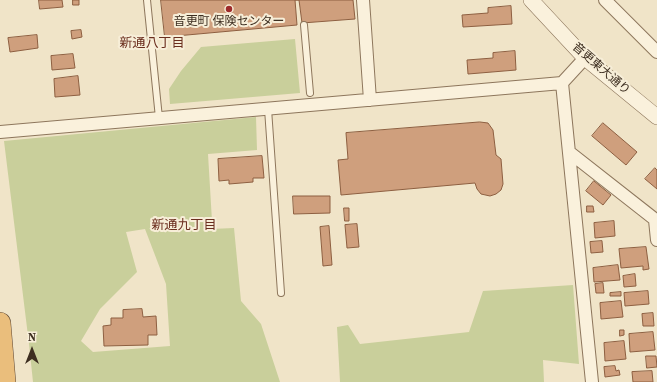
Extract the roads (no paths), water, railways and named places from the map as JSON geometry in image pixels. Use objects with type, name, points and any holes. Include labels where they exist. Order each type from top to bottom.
[{"type":"highway","points":[[0,323],[3,370]]},
{"type":"street","points":[[363,0],[370,100]]},
{"type":"street","name":"音更東大通り","points":[[531,0],[585,58],[657,117]]},
{"type":"street","points":[[605,0],[657,52]]},
{"type":"street","points":[[0,132],[562,83],[585,58]]},
{"type":"street","points":[[562,83],[592,382]]},
{"type":"street","points":[[569,152],[656,220],[657,240]]},
{"type":"lane","points":[[147,0],[159,118]]},
{"type":"lane","points":[[304,25],[310,93]]},
{"type":"lane","points":[[268,109],[281,293]]},
{"type":"place","name":"音更町 保険センター","points":[[229,9]]},
{"type":"district","name":"新通八丁目","points":[[152,44]]},
{"type":"district","name":"新通九丁目","points":[[184,226]]}]
